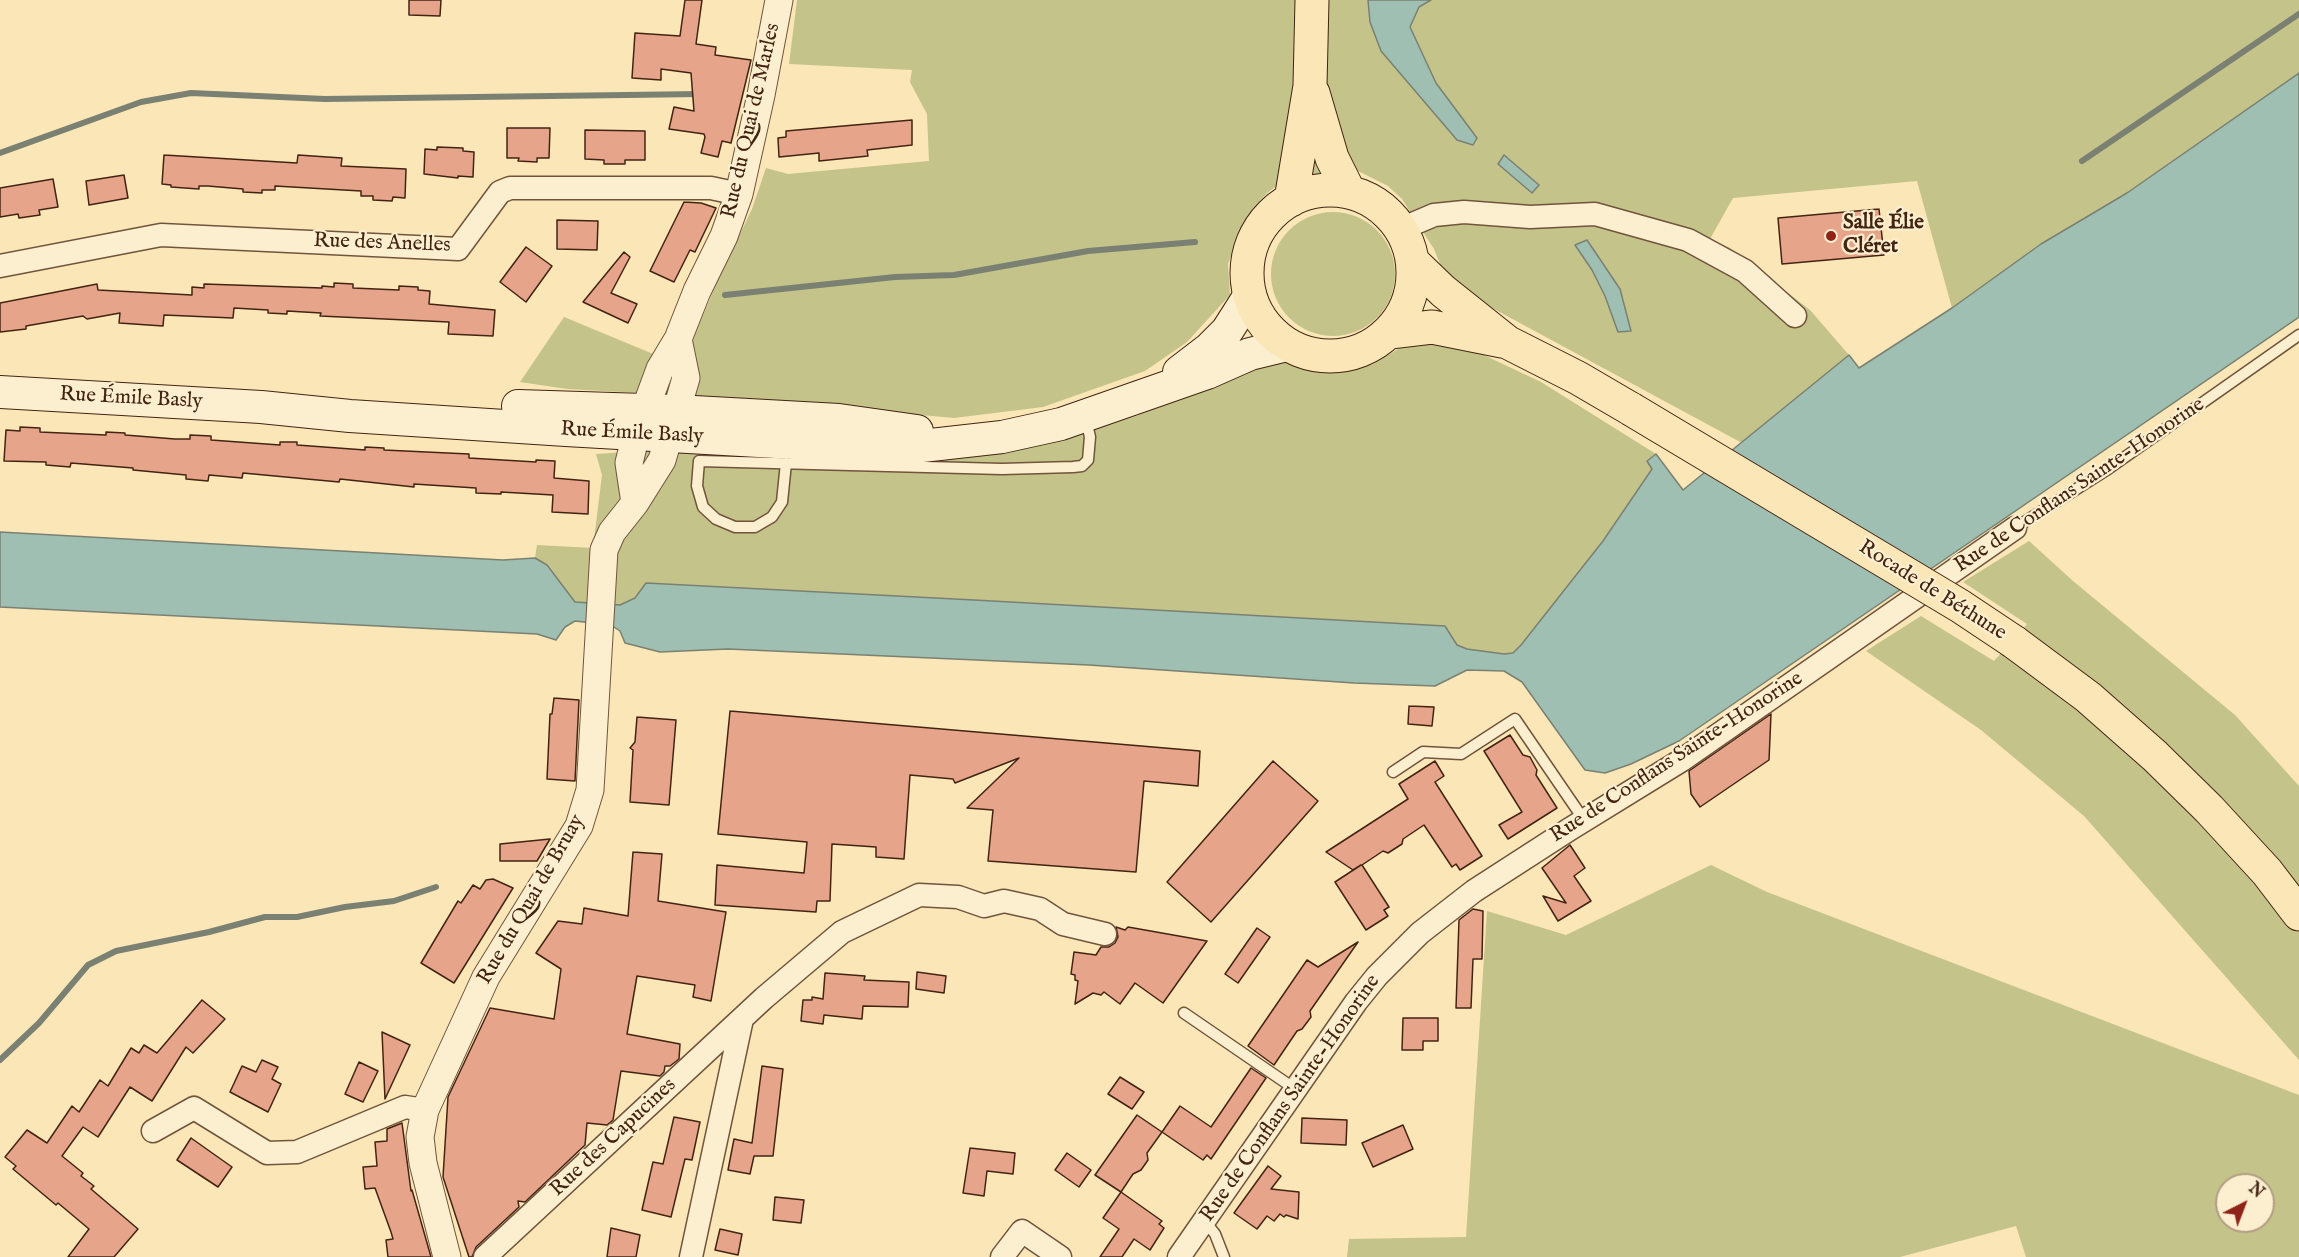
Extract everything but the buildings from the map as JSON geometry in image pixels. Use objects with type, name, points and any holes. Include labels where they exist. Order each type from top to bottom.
[{"type":"main road","points":[[1291,200],[1310,86],[1312,0]]},
{"type":"main road","points":[[1310,86],[1332,158],[1349,192]]},
{"type":"main road","points":[[1329,190],[1349,192],[1369,200],[1387,212],[1401,229],[1413,262],[1413,287],[1405,311],[1390,332],[1372,346],[1341,356],[1308,354],[1287,345],[1270,331],[1258,315],[1250,295],[1247,273],[1250,251],[1259,230],[1273,213],[1291,200],[1310,193],[1329,190]]},
{"type":"main road","name":"Rocade de Béthune","points":[[1413,262],[1443,291],[1507,342],[1578,378],[1631,409],[1960,606],[2014,642],[2088,697],[2155,756],[2209,809],[2266,872],[2299,914]]},
{"type":"main road","points":[[1157,389],[1209,349],[1227,330],[1250,295]]},
{"type":"main road","name":"Rocade de Béthune","points":[[1390,332],[1432,327],[1507,342]]},
{"type":"main road","points":[[1157,389],[1207,373],[1250,354],[1287,345]]},
{"type":"main road","name":"Rue Émile Basly","points":[[261,407],[347,401],[656,423],[864,447],[904,448],[1002,437],[1061,424],[1157,389]]},
{"type":"main road","name":"Rue Émile Basly","points":[[0,392],[261,407],[350,416],[566,430],[656,423],[839,420],[923,432],[1002,437]]},
{"type":"street","name":"Rue du Quai de Marles","points":[[656,423],[686,378],[678,339],[697,291],[724,236],[739,194],[761,95],[778,0]]},
{"type":"street","name":"Rue des Anelles","points":[[0,266],[161,234],[458,249],[500,192],[510,188],[711,188],[739,194]]},
{"type":"street","points":[[1401,229],[1434,215],[1464,212],[1530,217],[1595,214],[1688,240],[1745,271],[1795,316]]},
{"type":"street","name":"Rue du Quai de Bruay","points":[[447,1257],[423,1163],[420,1137],[425,1110],[486,977],[579,825],[590,790],[604,550],[612,532],[635,503],[629,464],[656,423]]},
{"type":"street","name":"Rue de Conflans Sainte-Honorine","points":[[1179,1257],[1356,1002],[1402,949],[1464,898],[1682,760],[2015,528]]},
{"type":"street","name":"Rue des Capucines","points":[[485,1257],[742,1019],[842,932],[919,895],[958,897],[984,906],[1004,901],[1040,909],[1063,924],[1105,934]]},
{"type":"street","points":[[691,1257],[742,1019]]},
{"type":"street","points":[[153,1131],[194,1108],[267,1153],[297,1152],[405,1107],[425,1110]]},
{"type":"street","points":[[1002,1257],[1022,1231],[1060,1257]]},
{"type":"lane","name":"Rue de Conflans Sainte-Honorine","points":[[2015,528],[2108,468],[2299,335]]},
{"type":"lane","points":[[786,464],[782,502],[772,517],[755,527],[735,527],[716,519],[703,507],[697,486],[699,461],[1002,469],[1082,466],[1088,460],[1090,437],[1086,416]]},
{"type":"lane","points":[[1393,772],[1423,752],[1461,754],[1515,718],[1584,820]]},
{"type":"lane","points":[[1184,1013],[1295,1089]]},
{"type":"lane","points":[[1204,1220],[1215,1233],[1224,1257]]},
{"type":"shaded area","points":[[797,0],[1368,0],[1370,22],[1477,138],[1436,83],[1410,27],[1419,7],[1431,0],[2299,0],[2299,73],[2127,193],[2041,244],[1952,308],[1917,181],[1733,198],[1710,239],[1730,248],[1810,310],[1849,355],[1742,443],[1481,302],[1442,269],[1434,249],[1402,199],[1388,186],[1352,168],[1279,184],[1266,194],[1243,223],[1228,264],[1230,295],[1187,342],[1145,371],[1043,407],[954,418],[733,398],[567,389],[520,382],[564,317],[699,373],[691,344],[717,282],[752,209],[766,168],[788,174],[929,161],[927,114],[910,82],[912,70],[789,64]]},
{"type":"shaded area","points":[[1368,0],[1431,0],[1419,7],[1410,27],[1436,83],[1477,138],[1473,145],[1457,140],[1381,51],[1370,22]]},
{"type":"shaded area","points":[[2299,73],[2299,317],[1679,741],[1631,764],[1605,773],[1585,770],[1522,682],[1504,671],[1467,670],[1435,686],[1354,683],[1089,665],[728,649],[660,652],[625,643],[620,631],[611,625],[575,621],[565,627],[556,640],[537,634],[0,607],[0,532],[503,560],[535,558],[547,565],[575,602],[620,605],[635,598],[646,583],[974,600],[1445,626],[1457,645],[1467,649],[1513,653],[1603,541],[1652,469],[1647,461],[1656,454],[1683,490],[1849,355],[1859,368],[1952,308],[2041,244],[2127,193]]},
{"type":"shaded area","points":[[1504,155],[1539,185],[1532,193],[1498,164]]},
{"type":"shaded area","points":[[1333,212],[1357,217],[1377,230],[1390,250],[1395,274],[1390,298],[1377,318],[1357,331],[1333,336],[1309,331],[1289,318],[1276,298],[1271,274],[1276,250],[1289,230],[1309,217]]},
{"type":"shaded area","points":[[1587,240],[1620,289],[1631,331],[1618,332],[1605,296],[1592,270],[1575,245]]},
{"type":"shaded area","points":[[1413,340],[1469,348],[1541,382],[1656,454],[1648,461],[1652,468],[1603,541],[1513,653],[1467,649],[1457,645],[1445,626],[974,600],[646,583],[635,598],[620,605],[575,602],[547,566],[535,558],[537,545],[593,548],[602,475],[596,454],[687,448],[977,453],[1054,442],[1136,416],[1260,365],[1278,361],[1300,362],[1332,369],[1354,368],[1373,364]]},
{"type":"shaded area","points":[[2029,541],[2073,581],[2235,715],[2299,786],[2299,1060],[2084,816],[1981,730],[1866,651],[1921,616],[1994,661],[2027,624],[1963,582]]},
{"type":"shaded area","points":[[1711,865],[1767,892],[2299,1095],[2299,1257],[2026,1257],[2016,1226],[1900,1257],[1347,1257],[1349,1239],[1466,1237],[1487,911],[1566,935]]},
{"type":"waterway","points":[[2082,161],[2299,14]]},
{"type":"waterway","points":[[0,153],[141,102],[191,93],[325,99],[701,94]]},
{"type":"waterway","points":[[725,295],[895,277],[954,275],[1088,251],[1195,242]]},
{"type":"waterway","points":[[0,1060],[39,1023],[88,965],[116,951],[209,932],[265,917],[297,917],[345,907],[394,901],[436,887]]},
{"type":"place","name":"Salle Élie Cléret","points":[[1831,236]]}]
